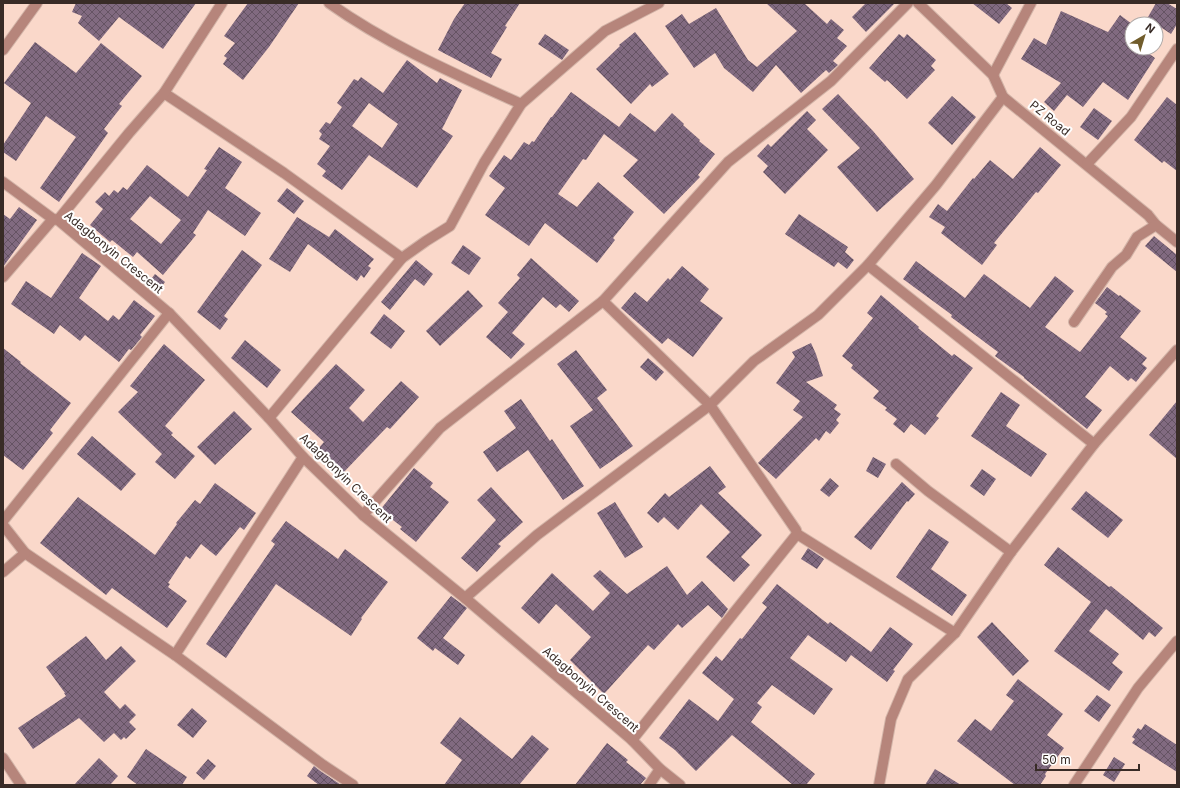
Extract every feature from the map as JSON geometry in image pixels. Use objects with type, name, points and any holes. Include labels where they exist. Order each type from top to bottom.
[{"type":"street","points":[[3,50],[37,3]]},
{"type":"street","points":[[3,277],[56,220],[128,132],[164,93],[222,3]]},
{"type":"street","points":[[329,3],[354,21],[411,53],[521,104]]},
{"type":"street","points":[[269,418],[402,258],[450,226],[481,169],[521,104],[605,31],[659,3]]},
{"type":"street","points":[[363,515],[440,428],[603,301],[728,162],[831,81],[908,3]]},
{"type":"street","name":"PZ Road","points":[[918,3],[992,75],[1003,97],[1087,164],[1148,215],[1156,225],[1177,242]]},
{"type":"street","points":[[992,75],[1032,3]]},
{"type":"street","points":[[1087,164],[1131,117],[1177,49]]},
{"type":"street","points":[[164,93],[284,172],[402,258]]},
{"type":"street","points":[[465,598],[537,534],[710,405],[754,361],[818,315],[868,265],[936,185],[1003,97]]},
{"type":"street","name":"Adagbonyin Crescent","points":[[3,182],[56,220],[169,314],[269,418],[303,457],[363,515],[465,598],[632,740],[660,768],[680,785]]},
{"type":"street","points":[[1074,322],[1112,267],[1126,255],[1138,238],[1156,225]]},
{"type":"street","points":[[868,265],[1094,444]]},
{"type":"street","points":[[603,301],[710,405],[796,530],[797,534],[955,633]]},
{"type":"street","points":[[3,521],[169,314]]},
{"type":"street","points":[[878,785],[891,719],[908,679],[955,633],[1011,552],[1094,444],[1177,350]]},
{"type":"street","points":[[175,655],[303,457]]},
{"type":"street","points":[[896,464],[928,491],[1011,552]]},
{"type":"street","points":[[3,525],[25,553],[175,655],[323,765],[353,785]]},
{"type":"street","points":[[632,740],[797,534]]},
{"type":"street","points":[[3,572],[25,553]]},
{"type":"street","points":[[1074,785],[1138,688],[1177,641]]},
{"type":"street","points":[[3,758],[21,785]]},
{"type":"street","points":[[649,785],[660,768]]},
{"type":"building","points":[[76,3],[196,3],[163,49],[119,17],[99,41],[78,23],[82,16],[72,12]]},
{"type":"building","points":[[248,3],[299,3],[269,47],[243,80],[223,64],[227,58],[224,56],[235,43],[224,36]]},
{"type":"building","points":[[465,3],[520,3],[505,26],[507,27],[491,53],[502,59],[491,78],[438,50],[454,19]]},
{"type":"building","points":[[766,3],[804,3],[827,24],[831,19],[844,30],[837,38],[847,46],[833,61],[838,65],[829,73],[826,70],[801,93],[776,65],[753,92],[724,68],[715,53],[694,68],[665,26],[682,14],[689,24],[716,8],[748,60],[757,67],[797,31]]},
{"type":"building","points":[[866,3],[895,3],[866,32],[852,17]]},
{"type":"building","points":[[972,3],[1006,3],[1012,8],[999,24]]},
{"type":"building","points":[[1156,3],[1167,3],[1177,9],[1177,24],[1171,34],[1164,29],[1164,16],[1149,16]]},
{"type":"building","points":[[1061,11],[1108,32],[1120,15],[1124,18],[1124,56],[1152,56],[1155,58],[1128,100],[1103,82],[1083,107],[1067,95],[1054,111],[1044,102],[1061,83],[1021,59],[1034,38],[1046,45]]},
{"type":"building","points":[[635,32],[669,74],[652,87],[650,84],[631,104],[596,69],[620,46],[619,45]]},
{"type":"building","points":[[545,34],[569,50],[562,60],[538,44]]},
{"type":"building","points":[[899,34],[904,38],[907,34],[936,60],[931,66],[935,70],[907,99],[887,80],[885,82],[869,68]]},
{"type":"building","points":[[35,42],[76,73],[101,43],[142,76],[119,104],[122,106],[104,129],[108,133],[59,202],[40,188],[76,137],[46,116],[16,161],[3,152],[3,145],[31,103],[4,83]]},
{"type":"building","points":[[407,60],[437,83],[440,78],[462,90],[442,129],[453,136],[417,188],[369,155],[342,190],[322,176],[326,171],[317,164],[330,146],[319,139],[322,134],[319,131],[326,122],[330,124],[342,107],[337,103],[354,79],[358,81],[361,77],[383,93]],"holes":[[[369,103],[398,124],[382,148],[352,126]]]},
{"type":"building","points":[[571,92],[619,127],[630,113],[655,132],[672,113],[700,140],[699,141],[715,154],[698,175],[700,177],[664,214],[623,176],[638,160],[604,134],[586,160],[583,159],[558,194],[577,207],[598,182],[634,212],[613,238],[615,240],[597,263],[545,223],[529,246],[485,215],[505,188],[489,176],[504,155],[511,160],[524,142],[529,145],[532,141],[534,142],[551,117]]},
{"type":"building","points":[[838,94],[873,131],[914,179],[877,212],[837,167],[860,148],[822,109]]},
{"type":"building","points":[[952,96],[976,117],[952,145],[928,123]]},
{"type":"building","points":[[1167,97],[1177,105],[1177,171],[1164,161],[1162,163],[1134,140]]},
{"type":"building","points":[[1094,108],[1112,121],[1098,140],[1080,127]]},
{"type":"building","points":[[807,111],[816,120],[807,129],[828,150],[785,194],[763,172],[768,166],[757,156],[768,144],[771,147]]},
{"type":"building","points":[[219,147],[242,162],[225,188],[261,213],[245,236],[208,210],[193,233],[196,235],[163,275],[137,252],[133,257],[112,240],[110,242],[90,225],[103,209],[95,202],[105,192],[109,196],[114,190],[118,193],[123,187],[127,190],[147,165],[188,197],[207,170],[204,169]],"holes":[[[150,196],[181,220],[161,244],[130,219]]]},
{"type":"building","points":[[1040,147],[1061,165],[1038,193],[1036,192],[994,243],[997,245],[982,265],[941,233],[945,227],[929,217],[938,204],[947,211],[973,178],[974,179],[990,160],[1013,179]]},
{"type":"building","points":[[287,188],[304,201],[294,214],[277,201]]},
{"type":"building","points":[[19,207],[37,220],[3,267],[3,214],[10,219]]},
{"type":"building","points":[[799,214],[848,247],[845,252],[854,260],[847,269],[838,262],[834,267],[785,234]]},
{"type":"building","points":[[297,217],[329,237],[335,229],[374,259],[368,266],[371,268],[364,278],[361,275],[357,281],[308,244],[290,272],[269,259]]},
{"type":"building","points":[[1154,236],[1177,255],[1177,272],[1145,246]]},
{"type":"building","points":[[463,245],[481,258],[469,275],[451,263]]},
{"type":"building","points":[[242,250],[262,265],[224,316],[228,319],[220,330],[197,312]]},
{"type":"building","points":[[82,253],[101,266],[79,298],[108,321],[113,315],[119,320],[134,300],[155,316],[140,335],[142,337],[131,350],[129,349],[119,362],[85,335],[80,341],[60,325],[54,334],[11,304],[26,281],[51,298]]},
{"type":"building","points":[[531,258],[579,301],[569,312],[560,304],[556,308],[543,297],[512,333],[525,344],[511,359],[486,337],[508,312],[498,303],[520,278],[517,275]]},
{"type":"building","points":[[416,260],[433,274],[424,286],[415,279],[390,310],[381,302]]},
{"type":"building","points":[[916,261],[965,298],[984,274],[1030,308],[1055,276],[1074,291],[1045,327],[1080,352],[1108,316],[1105,314],[1107,312],[1095,303],[1107,287],[1141,311],[1120,337],[1147,358],[1142,364],[1147,368],[1136,382],[1131,378],[1128,381],[1110,366],[1085,397],[1102,410],[1087,429],[1024,377],[995,356],[998,352],[951,317],[952,315],[903,279]]},
{"type":"building","points":[[682,266],[709,289],[700,301],[723,318],[693,357],[668,338],[662,344],[621,308],[635,292],[647,302],[668,278],[670,280]]},
{"type":"building","points":[[155,274],[165,282],[158,291],[148,283]]},
{"type":"building","points":[[468,290],[483,306],[440,346],[426,331]]},
{"type":"building","points":[[881,295],[952,356],[954,354],[973,368],[936,416],[939,418],[925,435],[911,424],[904,433],[893,424],[897,419],[885,410],[887,408],[873,398],[879,391],[851,368],[853,365],[842,356],[873,318],[867,313]]},
{"type":"building","points":[[384,314],[405,331],[391,349],[370,333]]},
{"type":"building","points":[[245,340],[281,370],[267,388],[231,358]]},
{"type":"building","points":[[811,343],[823,376],[806,382],[837,405],[834,409],[841,414],[836,420],[839,423],[830,434],[826,431],[819,441],[816,438],[776,479],[758,463],[803,417],[793,410],[800,401],[776,383],[795,357],[792,352]]},
{"type":"building","points":[[164,344],[205,380],[165,426],[173,433],[171,435],[195,456],[175,479],[155,462],[162,454],[118,412],[138,392],[130,386]]},
{"type":"building","points":[[3,348],[71,403],[50,430],[53,433],[23,470],[3,455]]},
{"type":"building","points":[[576,350],[607,390],[597,398],[633,446],[600,469],[570,426],[593,410],[557,364]]},
{"type":"building","points":[[648,358],[664,372],[656,381],[640,367]]},
{"type":"building","points":[[336,364],[365,390],[349,408],[363,422],[401,381],[419,397],[390,429],[387,427],[342,474],[317,450],[324,442],[291,412]]},
{"type":"building","points":[[1001,392],[1020,405],[1006,426],[1047,454],[1031,477],[971,436]]},
{"type":"building","points":[[521,399],[550,441],[552,439],[584,486],[563,500],[528,450],[497,472],[483,452],[516,428],[504,411]]},
{"type":"building","points":[[1177,401],[1177,459],[1149,435]]},
{"type":"building","points":[[234,411],[252,429],[215,465],[197,447]]},
{"type":"building","points":[[92,436],[136,474],[121,491],[77,454]]},
{"type":"building","points":[[873,457],[886,464],[878,478],[866,471]]},
{"type":"building","points":[[710,466],[726,487],[718,493],[762,535],[741,557],[750,565],[734,582],[706,557],[730,532],[701,504],[678,530],[664,517],[658,523],[647,513],[665,493],[669,497]]},
{"type":"building","points":[[414,468],[433,483],[430,487],[449,502],[416,542],[400,529],[402,527],[380,510]]},
{"type":"building","points":[[982,469],[996,479],[984,496],[970,486]]},
{"type":"building","points":[[830,478],[839,486],[829,497],[820,490]]},
{"type":"building","points":[[902,482],[915,494],[908,502],[907,501],[871,550],[854,537]]},
{"type":"building","points":[[215,483],[256,513],[244,530],[240,527],[216,556],[201,544],[190,559],[186,556],[168,583],[170,584],[168,587],[187,601],[167,628],[112,588],[106,595],[40,543],[78,497],[155,555],[177,524],[176,523],[195,500],[200,504]]},
{"type":"building","points":[[491,487],[523,522],[498,544],[501,546],[477,572],[461,558],[496,520],[477,500]]},
{"type":"building","points":[[1086,491],[1123,520],[1108,538],[1071,509]]},
{"type":"building","points":[[615,502],[643,547],[625,558],[597,513]]},
{"type":"building","points":[[286,521],[338,559],[345,549],[388,582],[361,618],[362,619],[351,636],[276,584],[226,658],[206,644],[275,544],[271,541]]},
{"type":"building","points":[[929,529],[949,542],[931,569],[967,595],[952,616],[896,577]]},
{"type":"building","points":[[1058,547],[1109,587],[1111,586],[1163,628],[1155,637],[1149,632],[1143,640],[1106,609],[1089,631],[1119,654],[1112,663],[1123,672],[1109,691],[1054,651],[1091,602],[1044,565]]},
{"type":"building","points":[[808,548],[824,559],[817,569],[801,559]]},
{"type":"building","points":[[667,566],[687,595],[702,581],[728,609],[722,618],[708,605],[682,628],[678,624],[654,650],[648,645],[604,694],[570,660],[591,637],[556,604],[539,624],[521,608],[552,573],[593,611],[610,593],[593,576],[600,570],[627,594]]},
{"type":"building","points":[[777,584],[828,624],[830,622],[871,652],[890,627],[913,644],[893,670],[895,671],[887,682],[851,655],[846,662],[808,635],[790,658],[833,689],[814,715],[772,685],[757,703],[762,707],[751,722],[815,774],[806,785],[793,785],[732,735],[696,771],[675,750],[659,738],[689,699],[718,721],[734,699],[702,673],[716,656],[722,661],[740,638],[742,639],[767,607],[762,603]]},
{"type":"building","points":[[451,596],[467,608],[443,638],[465,655],[458,665],[435,648],[433,651],[417,638]]},
{"type":"building","points":[[992,622],[1029,661],[1013,676],[977,637]]},
{"type":"building","points":[[86,636],[106,660],[121,646],[136,661],[104,692],[120,709],[125,704],[136,715],[129,722],[136,729],[126,739],[124,737],[121,740],[114,733],[104,742],[79,718],[33,749],[18,728],[66,696],[46,667]]},
{"type":"building","points":[[1018,679],[1063,714],[1047,735],[1064,748],[1045,774],[1046,776],[1040,785],[1015,785],[957,741],[975,719],[991,731],[1014,701],[1006,695]]},
{"type":"building","points":[[1097,695],[1111,705],[1099,722],[1084,711]]},
{"type":"building","points":[[192,708],[207,721],[193,738],[177,725]]},
{"type":"building","points":[[460,717],[512,759],[532,735],[549,749],[519,785],[444,785],[462,760],[440,743]]},
{"type":"building","points":[[1145,724],[1177,745],[1177,772],[1132,743],[1135,739],[1132,737],[1138,728],[1141,730]]},
{"type":"building","points":[[607,743],[628,760],[626,762],[646,778],[640,785],[575,785]]},
{"type":"building","points":[[146,749],[187,777],[182,785],[138,785],[127,777]]},
{"type":"building","points":[[1114,757],[1125,764],[1114,782],[1103,775]]},
{"type":"building","points":[[99,758],[118,776],[110,785],[74,785]]},
{"type":"building","points":[[208,759],[216,766],[204,780],[196,773]]},
{"type":"building","points":[[314,766],[341,785],[319,785],[307,776]]},
{"type":"building","points":[[935,769],[961,785],[925,785]]}]
